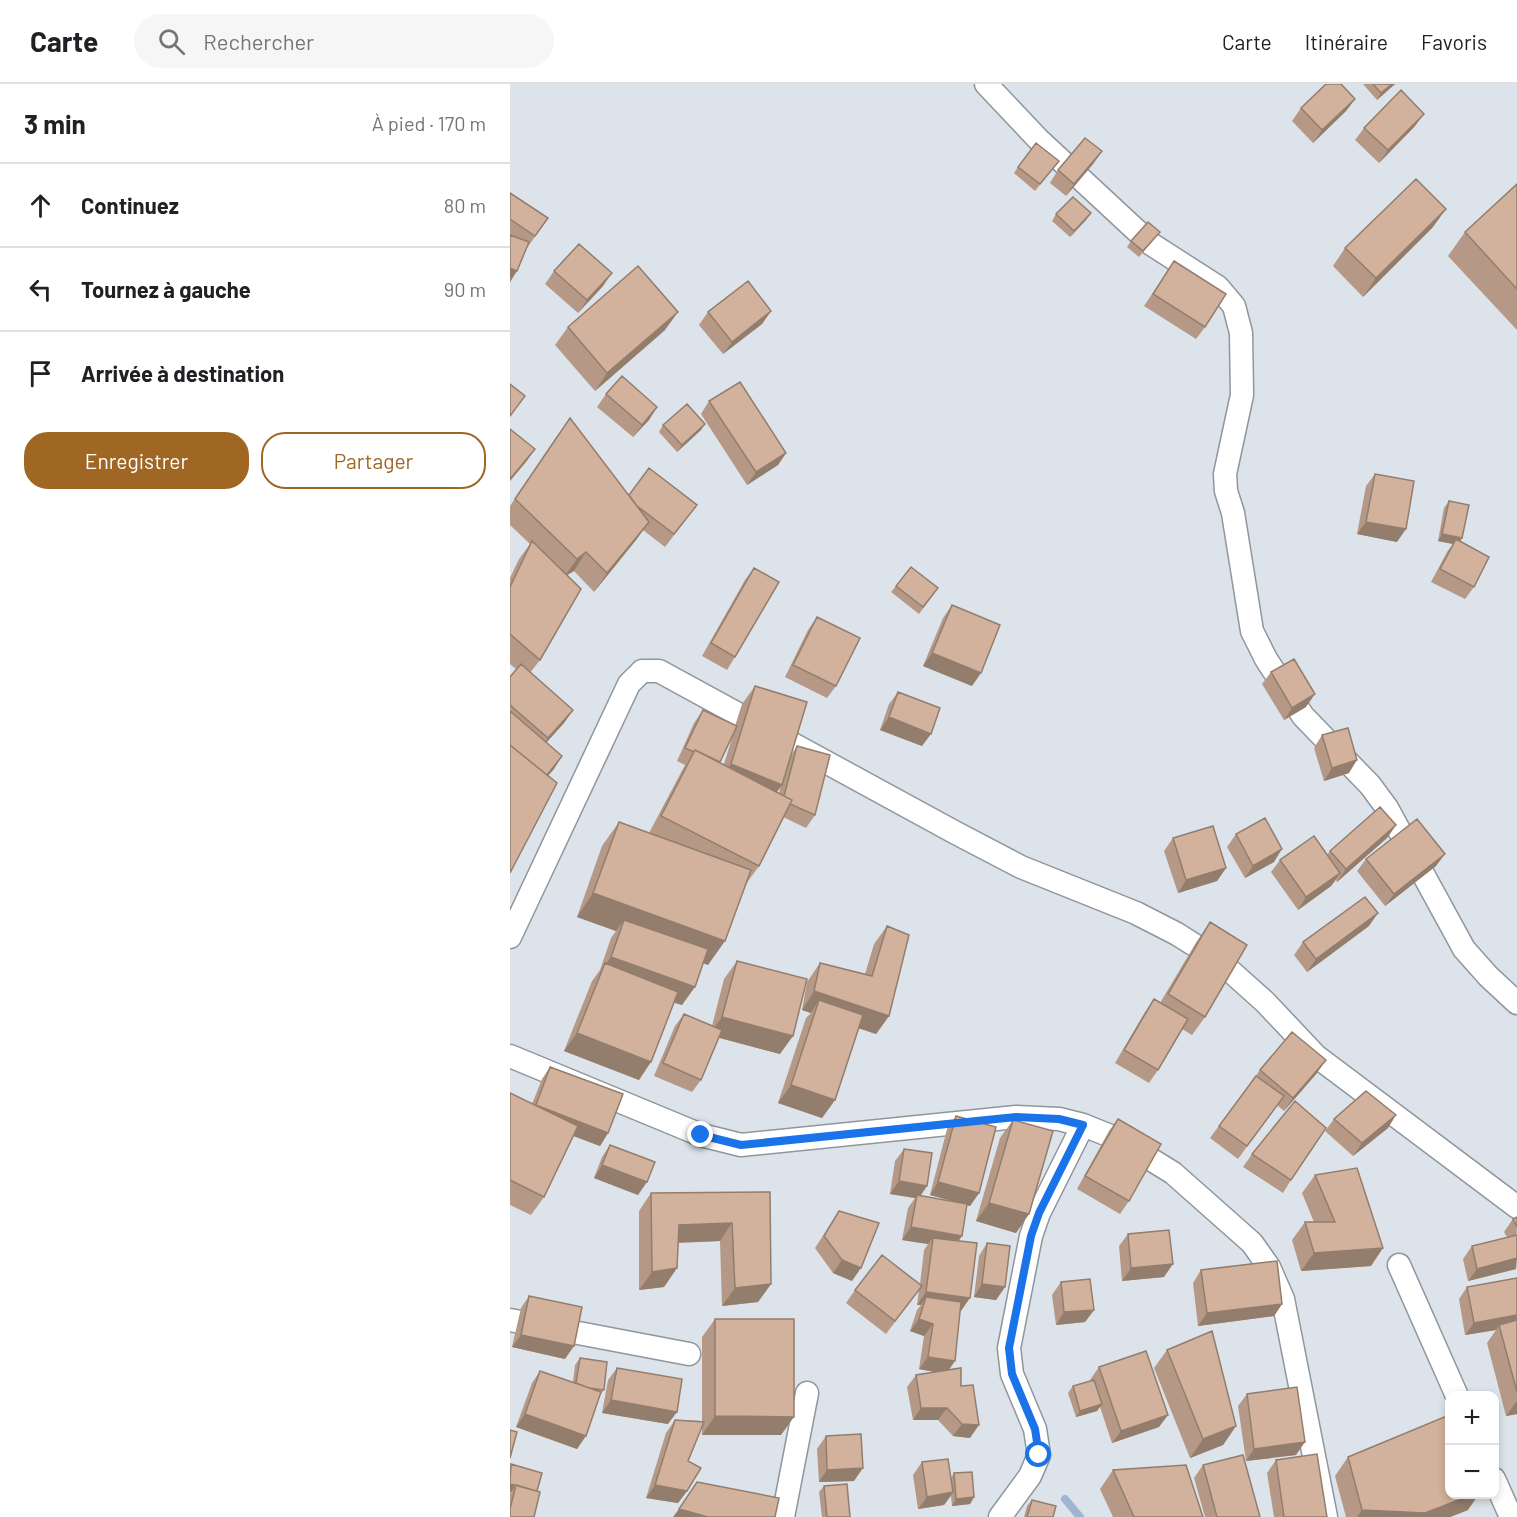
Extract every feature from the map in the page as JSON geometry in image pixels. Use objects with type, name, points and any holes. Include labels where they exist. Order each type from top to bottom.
[{"type":"street","points":[[986,84],[1039,140],[1151,244],[1218,288],[1234,306],[1241,333],[1242,395],[1225,474],[1226,491],[1233,513],[1252,632],[1266,659],[1303,716],[1370,785],[1387,808],[1464,949],[1517,1003]]},
{"type":"street","points":[[510,937],[629,684],[642,671],[659,671],[1021,867],[1136,913],[1177,934],[1218,960],[1265,1002],[1316,1056],[1517,1207]]},
{"type":"street","points":[[510,1056],[701,1135],[741,1145],[1016,1117],[1059,1119],[1083,1125],[1118,1139],[1173,1173],[1252,1243],[1269,1267],[1283,1299],[1326,1517]]},
{"type":"street","points":[[1000,1517],[1030,1476],[1039,1455],[1035,1429],[1012,1374],[1009,1348],[1031,1236],[1039,1213],[1083,1125]]},
{"type":"street","points":[[1400,1266],[1455,1391]]},
{"type":"street","points":[[510,1320],[689,1354]]},
{"type":"street","points":[[783,1517],[807,1393]]},
{"type":"street","points":[[1499,1490],[1511,1517]]},
{"type":"building","points":[[1326,84],[1341,84],[1355,99],[1322,130],[1301,108]]},
{"type":"building","points":[[1373,84],[1392,84],[1381,93]]},
{"type":"building","points":[[1401,90],[1424,114],[1388,150],[1364,128]]},
{"type":"building","points":[[1085,138],[1102,151],[1074,184],[1058,170]]},
{"type":"building","points":[[1036,143],[1059,161],[1040,184],[1018,167]]},
{"type":"building","points":[[1416,179],[1446,209],[1376,278],[1345,248]]},
{"type":"building","points":[[1517,184],[1517,289],[1465,232]]},
{"type":"building","points":[[510,193],[548,218],[535,236],[510,219]]},
{"type":"building","points":[[1073,197],[1091,213],[1074,231],[1056,214]]},
{"type":"building","points":[[1148,222],[1160,232],[1143,251],[1131,241]]},
{"type":"building","points":[[510,235],[529,242],[517,271],[510,268]]},
{"type":"building","points":[[579,244],[612,273],[587,300],[554,271]]},
{"type":"building","points":[[1174,261],[1226,294],[1205,327],[1153,294]]},
{"type":"building","points":[[638,266],[678,312],[607,373],[568,327]]},
{"type":"building","points":[[748,281],[771,311],[732,342],[708,312]]},
{"type":"building","points":[[622,376],[657,407],[642,425],[606,394]]},
{"type":"building","points":[[740,382],[786,453],[756,472],[709,401]]},
{"type":"building","points":[[510,384],[525,396],[510,416]]},
{"type":"building","points":[[687,404],[705,424],[682,445],[663,425]]},
{"type":"building","points":[[570,418],[649,522],[607,573],[586,552],[577,559],[515,499]]},
{"type":"building","points":[[510,429],[535,449],[510,479]]},
{"type":"building","points":[[649,468],[697,505],[674,534],[637,506],[629,495]]},
{"type":"building","points":[[1375,474],[1414,481],[1406,529],[1366,522]]},
{"type":"building","points":[[1449,501],[1469,505],[1462,538],[1442,534]]},
{"type":"building","points":[[1456,539],[1489,557],[1474,587],[1440,569]]},
{"type":"building","points":[[532,541],[581,589],[540,660],[510,634],[510,587]]},
{"type":"building","points":[[911,567],[938,588],[923,607],[896,586]]},
{"type":"building","points":[[754,568],[779,582],[735,657],[711,643]]},
{"type":"building","points":[[952,605],[1000,625],[981,673],[932,653]]},
{"type":"building","points":[[817,617],[860,638],[836,686],[793,665]]},
{"type":"building","points":[[1294,659],[1315,694],[1292,708],[1271,672]]},
{"type":"building","points":[[521,664],[573,710],[548,738],[510,705],[510,677]]},
{"type":"building","points":[[755,686],[807,702],[782,785],[731,764]]},
{"type":"building","points":[[898,692],[940,708],[931,734],[889,717]]},
{"type":"building","points":[[703,710],[737,726],[720,762],[695,750],[694,752],[685,748]]},
{"type":"building","points":[[510,711],[562,756],[547,775],[510,745]]},
{"type":"building","points":[[1348,728],[1357,760],[1332,768],[1322,735]]},
{"type":"building","points":[[510,745],[557,783],[510,873]]},
{"type":"building","points":[[797,746],[830,755],[815,815],[790,804],[792,800],[784,796]]},
{"type":"building","points":[[695,750],[792,800],[759,866],[661,816]]},
{"type":"building","points":[[1380,807],[1396,825],[1346,869],[1330,851]]},
{"type":"building","points":[[1265,818],[1282,849],[1253,866],[1236,834]]},
{"type":"building","points":[[1417,819],[1445,854],[1394,894],[1366,859]]},
{"type":"building","points":[[619,822],[751,870],[725,941],[593,893]]},
{"type":"building","points":[[1213,826],[1226,868],[1186,880],[1173,838]]},
{"type":"building","points":[[1314,836],[1340,873],[1306,897],[1280,860]]},
{"type":"building","points":[[1365,897],[1378,913],[1316,959],[1303,942]]},
{"type":"building","points":[[624,920],[708,949],[695,987],[611,957]]},
{"type":"building","points":[[1210,922],[1247,945],[1205,1017],[1168,994]]},
{"type":"building","points":[[887,926],[909,935],[889,1016],[814,991],[820,963],[872,976]]},
{"type":"building","points":[[737,961],[807,979],[793,1036],[722,1017]]},
{"type":"building","points":[[605,963],[678,992],[651,1062],[577,1033]]},
{"type":"building","points":[[1154,999],[1188,1019],[1158,1070],[1124,1050]]},
{"type":"building","points":[[819,1000],[863,1015],[835,1100],[791,1085]]},
{"type":"building","points":[[684,1014],[722,1030],[701,1080],[663,1063]]},
{"type":"building","points":[[1292,1032],[1326,1060],[1293,1098],[1260,1070]]},
{"type":"building","points":[[550,1067],[623,1094],[608,1133],[536,1105]]},
{"type":"building","points":[[1256,1076],[1284,1096],[1247,1146],[1219,1126]]},
{"type":"building","points":[[1366,1091],[1396,1115],[1362,1143],[1334,1119]]},
{"type":"building","points":[[510,1093],[578,1126],[544,1197],[510,1180]]},
{"type":"building","points":[[1295,1101],[1326,1128],[1291,1180],[1252,1154]]},
{"type":"building","points":[[956,1116],[996,1127],[979,1193],[938,1182]]},
{"type":"building","points":[[1118,1119],[1161,1144],[1129,1201],[1085,1176]]},
{"type":"building","points":[[1013,1120],[1053,1131],[1029,1214],[989,1203]]},
{"type":"building","points":[[610,1145],[655,1162],[647,1182],[602,1165]]},
{"type":"building","points":[[904,1149],[932,1153],[927,1186],[899,1181]]},
{"type":"building","points":[[1357,1168],[1383,1248],[1314,1253],[1305,1222],[1335,1222],[1315,1175]]},
{"type":"building","points":[[770,1192],[771,1284],[735,1288],[732,1223],[679,1225],[677,1268],[652,1272],[651,1193]]},
{"type":"building","points":[[917,1195],[967,1204],[962,1236],[911,1227]]},
{"type":"building","points":[[839,1211],[879,1223],[861,1268],[842,1260],[824,1236]]},
{"type":"building","points":[[1169,1230],[1173,1264],[1131,1268],[1128,1234]]},
{"type":"building","points":[[1517,1235],[1517,1258],[1477,1269],[1472,1246]]},
{"type":"building","points":[[933,1238],[977,1243],[970,1298],[926,1292]]},
{"type":"building","points":[[987,1243],[1010,1246],[1005,1287],[982,1284]]},
{"type":"building","points":[[882,1255],[922,1286],[895,1321],[855,1290]]},
{"type":"building","points":[[1277,1261],[1282,1304],[1207,1313],[1201,1270]]},
{"type":"building","points":[[1517,1278],[1517,1315],[1474,1323],[1467,1287]]},
{"type":"building","points":[[1090,1279],[1094,1310],[1064,1312],[1061,1282]]},
{"type":"building","points":[[529,1296],[582,1307],[574,1346],[521,1335]]},
{"type":"building","points":[[926,1297],[961,1302],[955,1361],[928,1357],[933,1324],[919,1319]]},
{"type":"building","points":[[715,1319],[794,1319],[794,1417],[715,1416]]},
{"type":"building","points":[[1517,1320],[1517,1392],[1499,1325]]},
{"type":"building","points":[[1212,1331],[1236,1426],[1203,1439],[1167,1350]]},
{"type":"building","points":[[1146,1351],[1168,1415],[1121,1431],[1099,1367]]},
{"type":"building","points":[[580,1358],[607,1362],[604,1390],[576,1383]]},
{"type":"building","points":[[617,1368],[682,1379],[677,1412],[611,1400]]},
{"type":"building","points":[[961,1368],[961,1386],[973,1385],[979,1425],[962,1424],[947,1408],[921,1408],[916,1375]]},
{"type":"building","points":[[540,1371],[601,1392],[586,1436],[525,1414]]},
{"type":"building","points":[[1094,1380],[1102,1404],[1080,1411],[1073,1386]]},
{"type":"building","points":[[1297,1387],[1305,1442],[1254,1449],[1247,1394]]},
{"type":"building","points":[[1445,1417],[1445,1499],[1461,1499],[1425,1513],[1362,1510],[1348,1457]]},
{"type":"building","points":[[675,1420],[704,1422],[688,1461],[701,1468],[687,1491],[655,1485]]},
{"type":"building","points":[[510,1430],[517,1432],[510,1458]]},
{"type":"building","points":[[861,1434],[863,1468],[827,1470],[826,1436]]},
{"type":"building","points":[[1317,1454],[1327,1517],[1284,1517],[1276,1460]]},
{"type":"building","points":[[1243,1455],[1260,1517],[1217,1517],[1203,1465]]},
{"type":"building","points":[[948,1459],[953,1492],[927,1497],[922,1462]]},
{"type":"building","points":[[511,1464],[542,1473],[537,1491],[510,1484]]},
{"type":"building","points":[[1186,1465],[1203,1517],[1134,1517],[1113,1470]]},
{"type":"building","points":[[972,1472],[974,1497],[956,1499],[954,1473]]},
{"type":"building","points":[[697,1482],[779,1498],[775,1517],[708,1517],[679,1509]]},
{"type":"building","points":[[847,1484],[850,1517],[827,1517],[824,1486]]},
{"type":"building","points":[[516,1485],[540,1492],[534,1517],[510,1517]]},
{"type":"building","points":[[1032,1500],[1056,1506],[1053,1517],[1027,1517]]},
{"type":"waterway","points":[[1065,1499],[1080,1517]]},
{"type":"route","points":[[701,1135],[741,1145],[1016,1117],[1059,1119],[1083,1125],[1039,1213],[1031,1236],[1009,1348],[1012,1374],[1035,1429],[1039,1455]]}]
